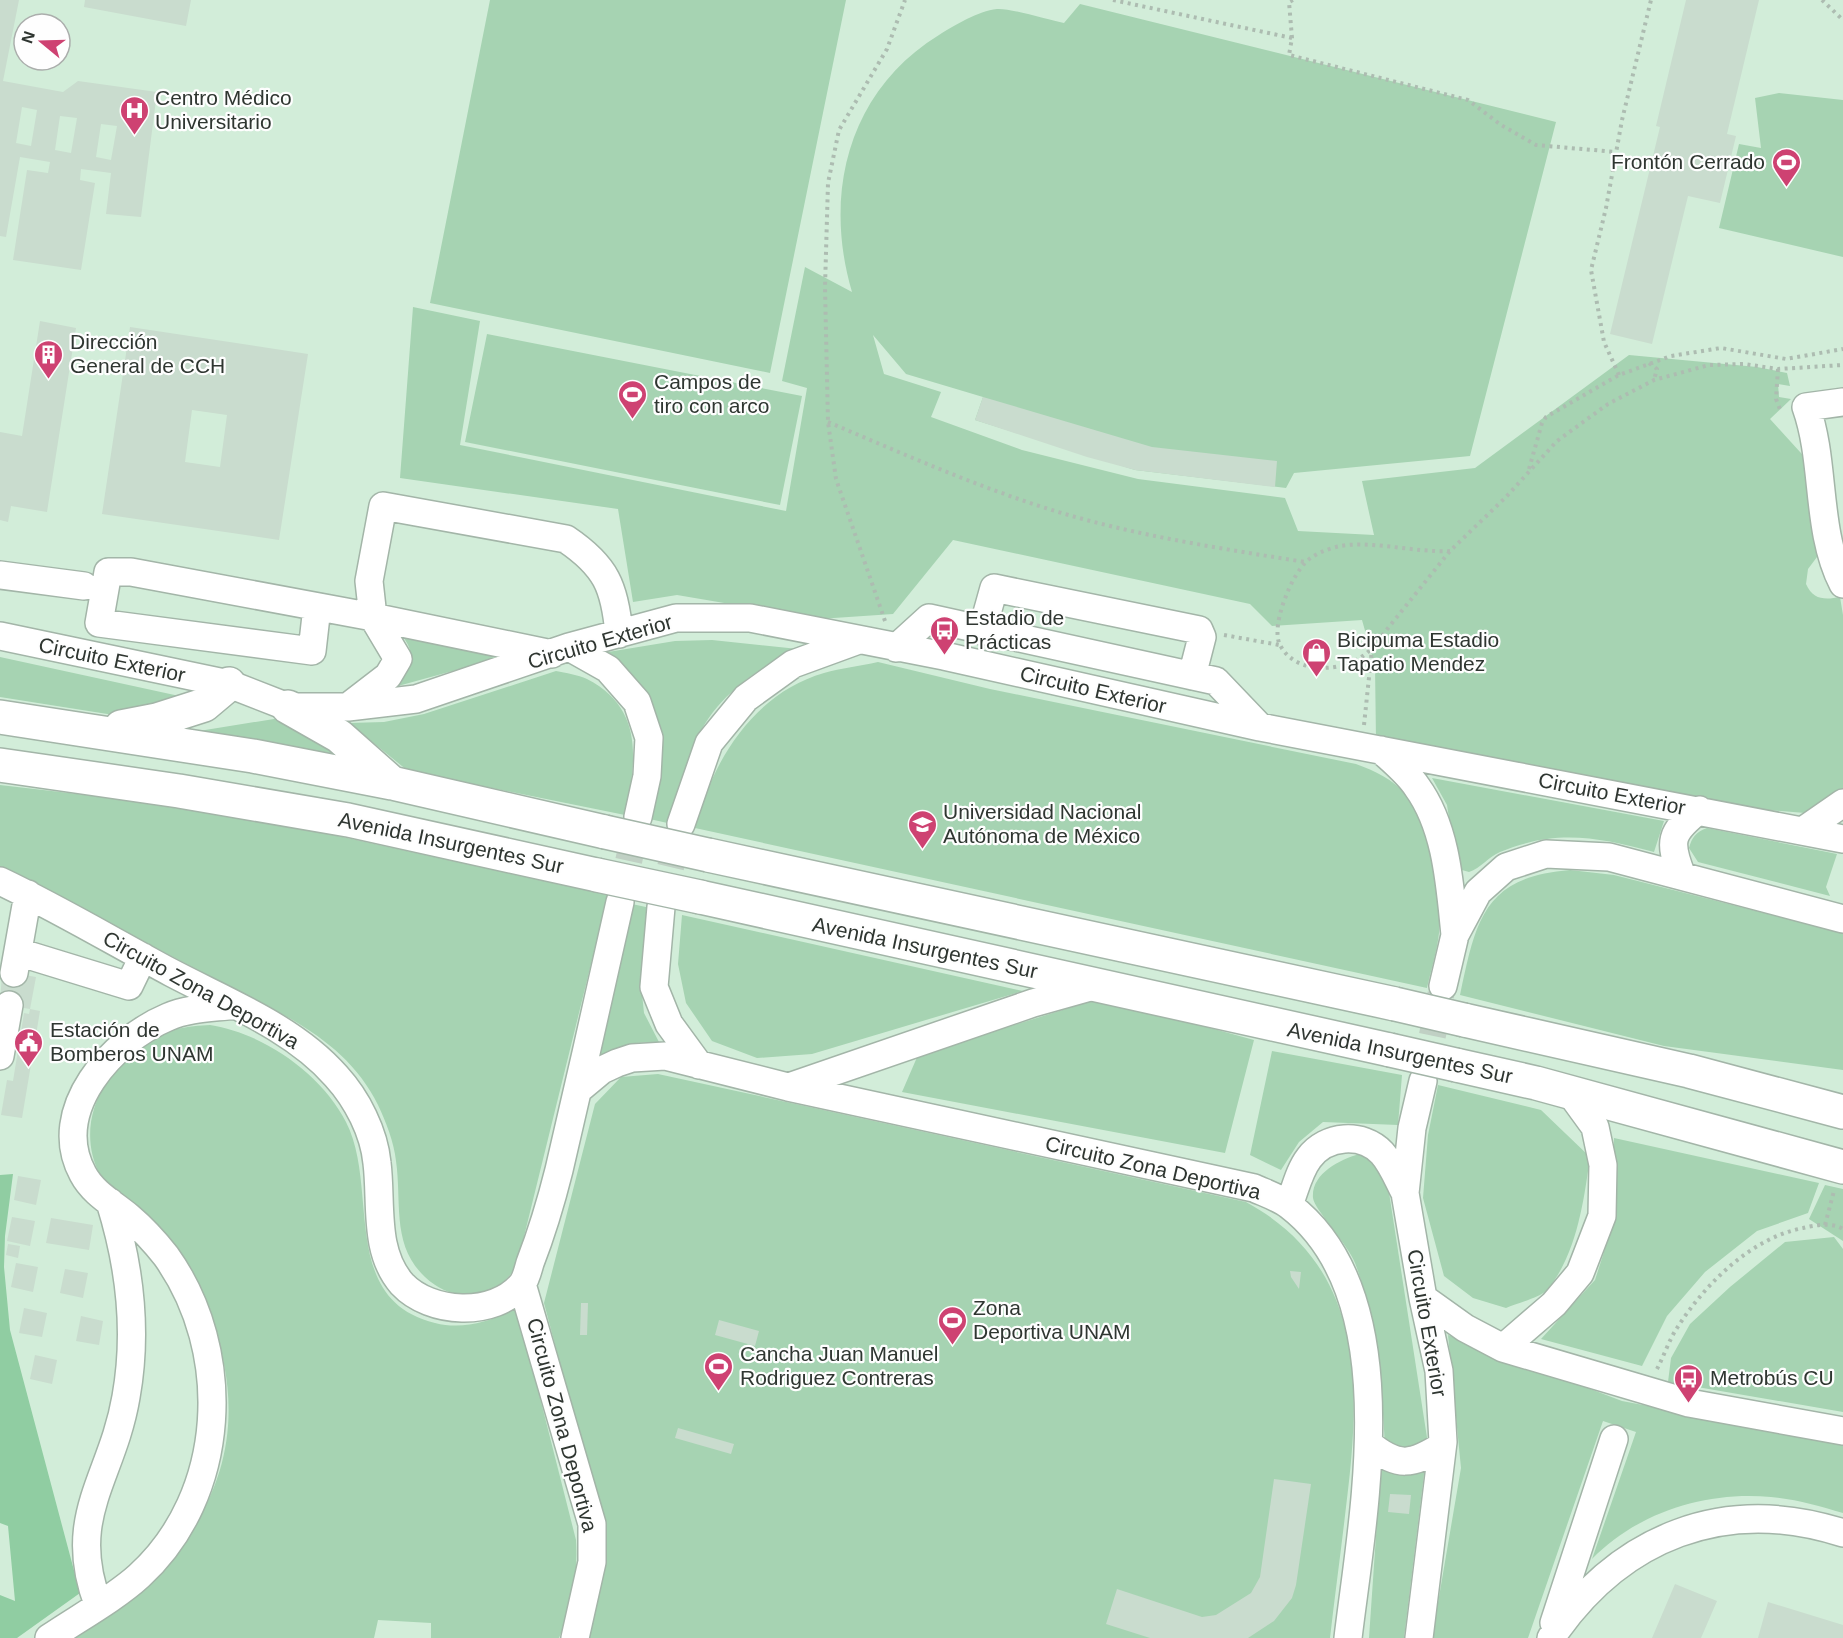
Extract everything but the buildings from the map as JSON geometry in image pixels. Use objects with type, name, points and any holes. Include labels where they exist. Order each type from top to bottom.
[{"type":"main road","points":[[102,731],[157,720],[204,705],[229,684]]},
{"type":"main road","points":[[288,707],[339,736],[392,783]]},
{"type":"main road","name":"Avenida Insurgentes Sur","points":[[0,717],[102,731],[392,783],[708,855],[1395,1004],[1689,1071],[1843,1112]]},
{"type":"main road","name":"Avenida Insurgentes Sur","points":[[0,765],[179,791],[348,820],[1390,1050],[1571,1094],[1839,1177]]},
{"type":"main road","points":[[1689,1071],[1843,1090]]},
{"type":"street","points":[[1843,402],[1806,407],[1814,429],[1831,552],[1843,584]]},
{"type":"street","points":[[348,707],[388,676],[398,659],[374,617],[369,581],[383,506],[566,539],[587,553],[602,571],[616,601],[619,634]]},
{"type":"street","points":[[317,607],[312,651],[99,623],[108,572],[131,572],[561,650],[608,669],[637,702],[649,738],[647,776],[638,817]]},
{"type":"street","points":[[0,575],[84,586]]},
{"type":"street","points":[[982,631],[994,588],[1199,630],[1202,637],[1192,676]]},
{"type":"street","name":"Circuito Exterior","points":[[0,636],[229,684],[288,707],[348,707],[416,699],[561,650],[676,618],[750,618],[856,641],[944,656],[1260,727],[1843,839]]},
{"type":"street","points":[[896,648],[929,618],[1216,681],[1260,727]]},
{"type":"street","points":[[681,824],[709,743],[746,698],[793,664],[856,641]]},
{"type":"street","points":[[1381,750],[1418,787],[1431,813],[1450,887],[1455,935]]},
{"type":"street","points":[[1804,830],[1843,803]]},
{"type":"street","points":[[1682,876],[1672,851],[1678,827],[1699,810]]},
{"type":"street","points":[[1443,986],[1455,935],[1478,892],[1506,867],[1546,854],[1609,857],[1843,919]]},
{"type":"street","name":"Circuito Zona Deportiva","points":[[0,880],[235,1005],[320,1059],[350,1093],[369,1130],[375,1151],[383,1242],[389,1264],[402,1284],[431,1302],[467,1308],[497,1301],[522,1284],[592,1524],[592,1562],[575,1638]]},
{"type":"street","points":[[28,894],[16,962],[129,986],[143,957]]},
{"type":"street","points":[[522,1284],[546,1224],[620,902]]},
{"type":"street","points":[[662,907],[654,987],[669,1024],[699,1065]]},
{"type":"street","points":[[788,1087],[1033,1003],[1097,985]]},
{"type":"street","points":[[0,1056],[9,1005]]},
{"type":"street","points":[[50,1638],[138,1577],[163,1549],[188,1510],[206,1457],[213,1402],[208,1349],[187,1292],[165,1256],[149,1236],[100,1195],[84,1176],[75,1153],[75,1125],[91,1078],[127,1040],[154,1024],[184,1012],[235,1005]]},
{"type":"street","name":"Circuito Zona Deportiva","points":[[578,1090],[602,1070],[632,1058],[665,1056],[788,1087],[1254,1188],[1289,1205],[1323,1241],[1345,1278],[1353,1299],[1368,1394],[1369,1444],[1358,1567],[1348,1638]]},
{"type":"street","name":"Circuito Exterior","points":[[1419,1638],[1443,1446],[1439,1371],[1423,1298],[1405,1193],[1412,1128],[1423,1080]]},
{"type":"street","points":[[1503,1348],[1554,1304],[1580,1273],[1602,1216],[1603,1166],[1595,1127],[1571,1094]]},
{"type":"street","points":[[1289,1205],[1308,1159],[1324,1145],[1344,1138],[1366,1142],[1376,1148],[1390,1165],[1405,1193]]},
{"type":"street","points":[[98,1604],[88,1570],[86,1535],[92,1500],[106,1467],[126,1398],[132,1332],[127,1266],[110,1202]]},
{"type":"street","points":[[1423,1298],[1458,1324],[1503,1348],[1689,1403],[1843,1431]]},
{"type":"street","points":[[1550,1638],[1614,1439]]},
{"type":"street","points":[[1369,1444],[1383,1456],[1406,1462],[1418,1460],[1443,1446]]},
{"type":"street","points":[[1550,1638],[1584,1595],[1604,1576],[1648,1546],[1672,1535],[1699,1526],[1755,1518],[1811,1523],[1843,1533]]},
{"type":"path","points":[[896,648],[867,576],[836,480],[828,422],[825,287],[828,183],[840,130],[887,49],[906,0]]},
{"type":"path","points":[[1113,0],[1292,38]]},
{"type":"path","points":[[1619,375],[1604,342],[1591,270],[1651,0]]},
{"type":"path","points":[[1822,0],[1843,20]]},
{"type":"path","points":[[1291,1],[1292,38],[1289,55],[1468,100],[1501,125],[1536,145],[1616,152]]},
{"type":"path","points":[[1527,475],[1542,423],[1546,417],[1619,375],[1649,363],[1721,348],[1786,359],[1843,349]]},
{"type":"path","points":[[1649,363],[1657,369],[1654,380]]},
{"type":"path","points":[[1450,551],[1429,552],[1349,544],[1318,553],[1305,562],[1282,607],[1278,623],[1279,645],[1288,656],[1303,664],[1321,668],[1339,668],[1356,662],[1372,648],[1450,551],[1527,475],[1541,458],[1581,421],[1635,388],[1654,380],[1709,365],[1744,364],[1778,369],[1843,365]]},
{"type":"path","points":[[828,422],[963,479],[1064,514],[1165,540],[1305,562]]},
{"type":"path","points":[[1535,451],[1541,458]]},
{"type":"path","points":[[1199,630],[1279,645]]},
{"type":"path","points":[[1372,648],[1363,719],[1367,735],[1381,750]]},
{"type":"path","points":[[1825,1225],[1824,1219],[1839,1177]]},
{"type":"path","points":[[1644,1391],[1675,1330],[1708,1287],[1762,1242],[1794,1230],[1825,1225],[1843,1229]]},
{"type":"shaded area","name":"Universidad Nacional Autónoma de México","points":[[0,0],[1843,0],[1843,1638],[0,1638]]},
{"type":"green space","points":[[490,0],[846,0],[770,373],[430,303]]},
{"type":"green space","points":[[1080,4],[1556,122],[1470,456],[1294,473],[1286,488],[1135,470],[975,420],[983,397],[906,374],[873,335],[884,374],[941,392],[931,417],[1022,450],[1138,479],[1285,498],[1298,531],[1374,535],[1362,481],[1475,468],[1629,355],[1757,367],[1787,373],[1790,386],[1778,384],[1779,397],[1791,399],[1770,419],[1810,463],[1823,549],[1808,569],[1806,584],[1812,593],[1820,598],[1840,597],[1843,615],[1843,792],[1805,813],[1746,808],[1376,740],[1375,666],[1362,620],[1272,626],[1250,604],[953,540],[893,614],[819,619],[677,595],[633,602],[618,509],[400,478],[413,307],[480,321],[460,445],[786,511],[807,388],[782,381],[805,267],[852,292],[844,255],[841,218],[843,182],[850,148],[864,115],[883,85],[908,58],[939,35],[967,19],[982,12],[1003,9],[1064,23]]},
{"type":"green space","name":"Frontón Cerrado","points":[[1779,93],[1843,100],[1843,257],[1719,228],[1739,144],[1761,148],[1755,98]]},
{"type":"green space","name":"Campos de tiro con arco","points":[[487,334],[802,396],[780,505],[465,442]]},
{"type":"green space","points":[[392,625],[514,649],[478,664],[398,686],[408,668],[410,654],[405,640]]},
{"type":"green space","points":[[712,640],[798,649],[750,677],[736,688],[711,715],[693,748],[672,824],[645,818],[659,748],[659,730],[655,712],[646,695],[631,677],[608,658],[608,652],[675,641]]},
{"type":"green space","points":[[0,657],[193,699],[120,716],[0,697]]},
{"type":"green space","points":[[878,662],[990,689],[1356,764],[1383,776],[1401,789],[1414,807],[1432,861],[1438,901],[1439,933],[1427,988],[695,828],[712,778],[740,733],[757,713],[777,696],[799,683],[830,671]]},
{"type":"green space","points":[[556,671],[587,679],[606,691],[619,705],[627,721],[632,738],[633,757],[625,815],[408,771],[349,723],[384,722],[424,714]]},
{"type":"green space","points":[[280,718],[329,746],[336,756],[199,731]]},
{"type":"green space","points":[[1432,778],[1664,821],[1654,852],[1595,839],[1558,838],[1540,840],[1500,852],[1469,872],[1462,870],[1456,863],[1447,805]]},
{"type":"green space","points":[[0,785],[112,798],[306,829],[608,895],[517,1265],[507,1278],[489,1291],[465,1295],[444,1290],[425,1277],[414,1265],[402,1237],[396,1161],[387,1125],[378,1105],[361,1078],[352,1066],[329,1045],[291,1019],[0,866]]},
{"type":"green space","points":[[1707,828],[1837,854],[1826,887],[1830,896],[1698,862],[1689,848],[1695,835]]},
{"type":"green space","points":[[1570,870],[1614,875],[1843,933],[1843,1070],[1664,1046],[1460,995],[1472,945],[1488,907],[1501,893],[1518,882],[1541,874]]},
{"type":"green space","points":[[632,904],[655,909],[641,984],[644,1013],[659,1042],[635,1043],[600,1057]]},
{"type":"green space","points":[[682,915],[1023,991],[812,1054],[757,1058],[712,1041],[686,1003],[678,964]]},
{"type":"green space","points":[[1101,998],[1254,1040],[1225,1153],[902,1092],[918,1055]]},
{"type":"green space","points":[[210,1025],[230,1029],[250,1037],[289,1058],[322,1088],[335,1104],[346,1122],[356,1149],[367,1238],[373,1266],[385,1291],[405,1310],[435,1323],[456,1326],[498,1317],[517,1307],[576,1540],[574,1590],[559,1638],[431,1638],[431,1623],[378,1620],[374,1638],[74,1638],[139,1590],[169,1560],[204,1510],[216,1483],[224,1455],[228,1426],[228,1396],[224,1364],[209,1306],[198,1284],[182,1262],[108,1188],[93,1156],[90,1137],[92,1118],[105,1084],[130,1054],[145,1042],[168,1031]]},
{"type":"green space","points":[[1272,1051],[1402,1075],[1398,1125],[1323,1122],[1299,1142],[1281,1170],[1250,1155]]},
{"type":"green space","name":"Zona Deportiva UNAM","points":[[658,1074],[1246,1202],[1285,1229],[1314,1260],[1334,1296],[1347,1334],[1353,1375],[1354,1418],[1351,1462],[1330,1638],[586,1638],[606,1537],[544,1303],[595,1104],[621,1077]]},
{"type":"green space","points":[[1438,1085],[1541,1110],[1590,1157],[1578,1226],[1566,1259],[1548,1289],[1534,1298],[1506,1308],[1473,1298],[1444,1276],[1423,1198],[1428,1135]]},
{"type":"green space","points":[[1614,1138],[1819,1183],[1808,1213],[1757,1231],[1705,1272],[1667,1316],[1642,1366],[1541,1339],[1595,1280],[1613,1224]]},
{"type":"green space","points":[[1359,1154],[1376,1163],[1388,1186],[1428,1444],[1423,1449],[1385,1447],[1376,1353],[1362,1283],[1346,1246],[1319,1210],[1313,1198],[1314,1189],[1321,1175],[1335,1164]]},
{"type":"green space","points":[[13,1174],[5,1236],[4,1267],[10,1330],[80,1593],[17,1638],[0,1638],[0,1595],[15,1601],[8,1526],[0,1523],[0,1175]]},
{"type":"green space","points":[[1825,1185],[1843,1189],[1843,1241],[1809,1219]]},
{"type":"green space","points":[[1834,1237],[1843,1249],[1843,1412],[1668,1382],[1671,1358],[1690,1324],[1730,1287],[1785,1242]]},
{"type":"green space","points":[[1448,1335],[1622,1401],[1843,1443],[1843,1513],[1798,1501],[1771,1497],[1747,1496],[1698,1502],[1652,1517],[1610,1543],[1592,1559],[1636,1432],[1603,1421],[1528,1638],[1432,1638],[1461,1468]]},
{"type":"green space","points":[[1381,1463],[1425,1466],[1404,1638],[1369,1638]]},
{"type":"tunnel","points":[[620,901],[638,818]]},
{"type":"tunnel","points":[[661,907],[680,828]]},
{"type":"tunnel","points":[[1424,1076],[1441,994]]},
{"type":"place","name":"Centro Médico Universitario","points":[[134,136]]},
{"type":"place","name":"Frontón Cerrado","points":[[1786,188]]},
{"type":"place","name":"Dirección General de CCH","points":[[49,380]]},
{"type":"place","name":"Campos de tiro con arco","points":[[633,420]]},
{"type":"place","name":"Estadio de Prácticas","points":[[944,656]]},
{"type":"place","name":"Bicipuma Estadio Tapatio Mendez","points":[[1316,678]]},
{"type":"place","name":"Universidad Nacional Autónoma de México","points":[[922,850]]},
{"type":"place","name":"Estación de Bomberos UNAM","points":[[29,1068]]},
{"type":"place","name":"Zona Deportiva UNAM","points":[[952,1346]]},
{"type":"place","name":"Cancha Juan Manuel Rodriguez Contreras","points":[[719,1392]]},
{"type":"place","name":"Metrobús CU","points":[[1689,1404]]}]
